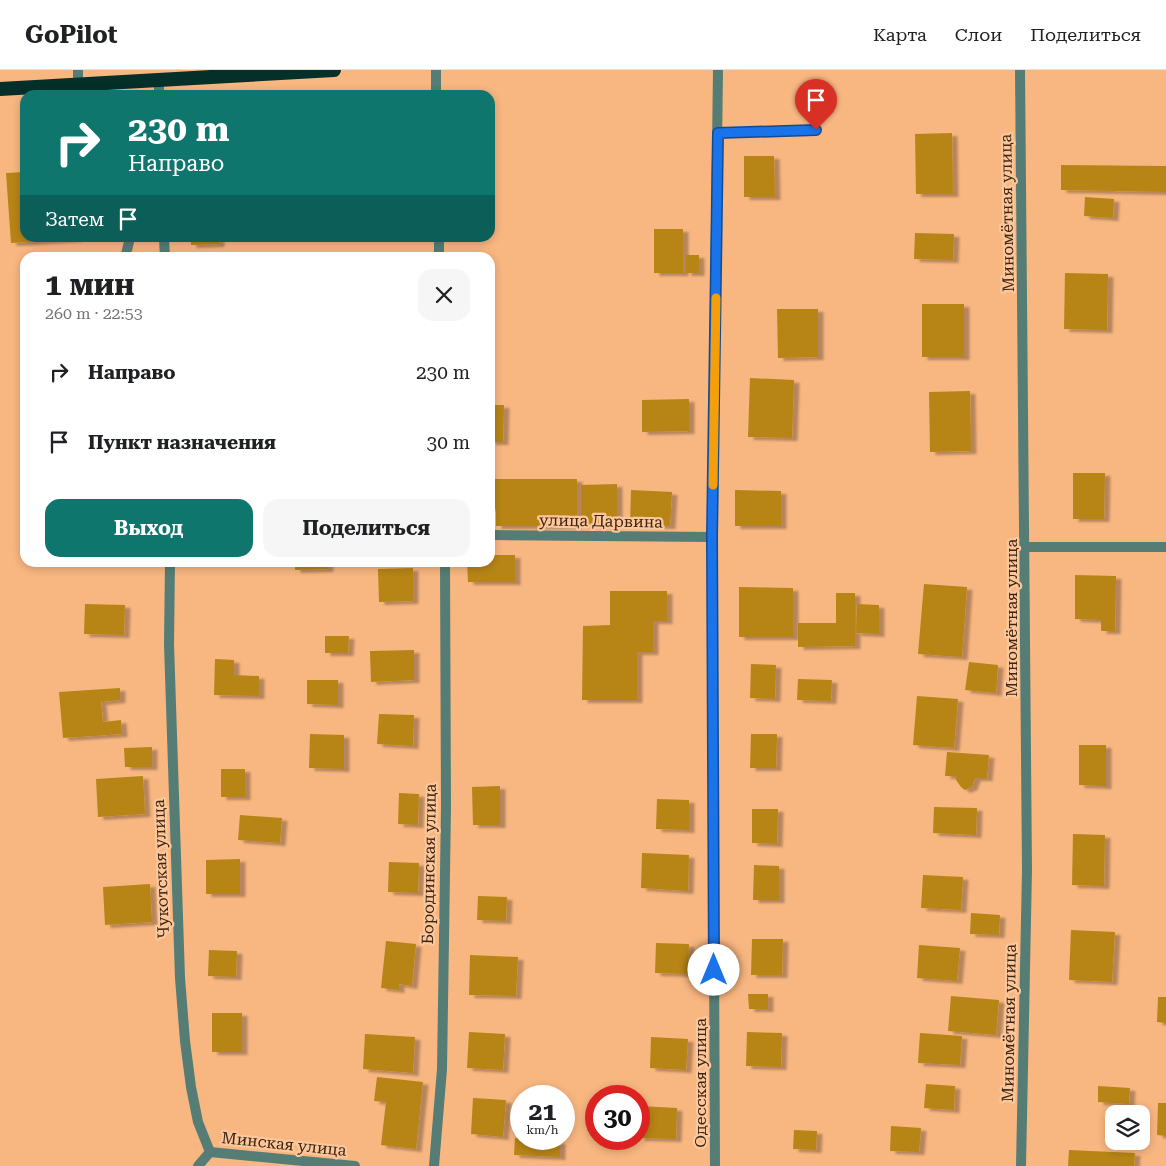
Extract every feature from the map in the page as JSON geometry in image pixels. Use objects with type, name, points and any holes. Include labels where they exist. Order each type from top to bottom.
[{"type":"highway","points":[[0,89],[78,77],[159,79],[334,70]]},
{"type":"street","points":[[436,70],[436,90]]},
{"type":"street","name":"Одесская улица","points":[[715,1166],[712,537],[718,70]]},
{"type":"street","name":"Миномётная улица","points":[[1020,70],[1026,547],[1027,870],[1021,1166]]},
{"type":"street","points":[[159,79],[159,90]]},
{"type":"street","points":[[718,133],[816,130]]},
{"type":"street","name":"улица Дарвина","points":[[495,535],[712,537]]},
{"type":"street","points":[[1026,547],[1166,547]]},
{"type":"street","name":"Чукотская улица","points":[[170,567],[170,644],[180,978],[191,1087],[198,1122],[210,1152]]},
{"type":"street","name":"Бородинская улица","points":[[434,1166],[442,1069],[446,807],[445,567]]},
{"type":"street","points":[[198,1166],[210,1152]]},
{"type":"street","name":"Минская улица","points":[[210,1152],[355,1166]]},
{"type":"building","points":[[952,133],[953,194],[916,194],[915,134]]},
{"type":"building","points":[[744,156],[774,156],[775,197],[744,197]]},
{"type":"building","points":[[1061,165],[1166,166],[1166,192],[1061,190]]},
{"type":"building","points":[[20,172],[20,242],[28,242],[11,243],[6,173]]},
{"type":"building","points":[[1085,197],[1114,199],[1113,218],[1084,216]]},
{"type":"building","points":[[654,229],[683,229],[683,273],[654,273]]},
{"type":"building","points":[[915,233],[954,234],[953,260],[914,259]]},
{"type":"building","points":[[191,242],[219,242],[219,244],[191,245]]},
{"type":"building","points":[[686,255],[699,255],[699,273],[686,273]]},
{"type":"building","points":[[1065,273],[1108,274],[1107,330],[1064,329]]},
{"type":"building","points":[[922,304],[964,304],[964,357],[922,357]]},
{"type":"building","points":[[777,309],[818,309],[818,357],[778,358]]},
{"type":"building","points":[[750,378],[794,380],[792,438],[748,437]]},
{"type":"building","points":[[970,391],[971,451],[930,452],[929,392]]},
{"type":"building","points":[[689,399],[689,431],[642,432],[642,400]]},
{"type":"building","points":[[495,405],[504,405],[503,442],[495,442]]},
{"type":"building","points":[[1073,473],[1105,473],[1104,519],[1073,519]]},
{"type":"building","points":[[495,479],[577,479],[577,526],[496,526]]},
{"type":"building","points":[[617,484],[617,525],[581,525],[581,485]]},
{"type":"building","points":[[631,490],[672,492],[670,526],[630,525]]},
{"type":"building","points":[[735,490],[781,491],[781,526],[735,526]]},
{"type":"building","points":[[495,555],[515,555],[515,582],[468,582],[467,567],[495,567]]},
{"type":"building","points":[[295,567],[328,567],[328,569],[295,570]]},
{"type":"building","points":[[413,568],[413,601],[379,602],[378,569]]},
{"type":"building","points":[[1075,575],[1116,576],[1115,631],[1101,631],[1101,620],[1075,619]]},
{"type":"building","points":[[924,584],[967,587],[962,657],[918,654]]},
{"type":"building","points":[[739,587],[793,588],[793,637],[739,637]]},
{"type":"building","points":[[610,591],[667,591],[667,621],[653,621],[653,652],[637,652],[637,700],[582,700],[583,626],[610,625]]},
{"type":"building","points":[[836,593],[855,593],[855,646],[798,647],[798,623],[836,623]]},
{"type":"building","points":[[85,604],[125,605],[124,635],[84,634]]},
{"type":"building","points":[[857,604],[879,605],[879,634],[856,633]]},
{"type":"building","points":[[325,636],[349,636],[348,653],[325,653]]},
{"type":"building","points":[[414,650],[414,680],[371,682],[370,651]]},
{"type":"building","points":[[215,659],[234,660],[234,675],[259,676],[259,696],[214,695]]},
{"type":"building","points":[[969,662],[998,665],[996,693],[965,690]]},
{"type":"building","points":[[751,664],[776,665],[775,699],[750,698]]},
{"type":"building","points":[[798,679],[832,680],[831,701],[797,700]]},
{"type":"building","points":[[307,680],[338,680],[338,705],[307,704]]},
{"type":"building","points":[[120,688],[120,700],[101,702],[103,722],[121,720],[122,734],[63,738],[59,692]]},
{"type":"building","points":[[917,696],[958,699],[954,748],[913,745]]},
{"type":"building","points":[[379,714],[414,715],[413,746],[377,744]]},
{"type":"building","points":[[310,734],[344,735],[344,769],[309,768]]},
{"type":"building","points":[[751,734],[777,734],[776,768],[750,768]]},
{"type":"building","points":[[1079,745],[1106,745],[1106,786],[1079,785]]},
{"type":"building","points":[[152,747],[152,767],[125,767],[124,748]]},
{"type":"building","points":[[947,752],[989,755],[987,778],[975,778],[972,787],[965,790],[956,780],[956,776],[945,776]]},
{"type":"building","points":[[221,769],[245,769],[245,797],[221,797]]},
{"type":"building","points":[[143,776],[145,814],[98,817],[96,779]]},
{"type":"building","points":[[500,786],[500,825],[473,825],[472,787]]},
{"type":"building","points":[[399,793],[419,794],[418,825],[398,824]]},
{"type":"building","points":[[657,799],[689,800],[689,830],[656,829]]},
{"type":"building","points":[[934,807],[977,808],[976,835],[933,833]]},
{"type":"building","points":[[752,809],[778,809],[777,844],[752,843]]},
{"type":"building","points":[[240,815],[282,818],[280,843],[238,840]]},
{"type":"building","points":[[1073,834],[1105,835],[1104,886],[1072,885]]},
{"type":"building","points":[[642,853],[689,855],[688,891],[641,888]]},
{"type":"building","points":[[240,859],[240,894],[206,894],[206,860]]},
{"type":"building","points":[[389,862],[419,863],[418,893],[388,892]]},
{"type":"building","points":[[754,865],[779,866],[779,900],[753,900]]},
{"type":"building","points":[[923,875],[963,877],[961,910],[921,908]]},
{"type":"building","points":[[150,884],[152,922],[105,925],[103,887]]},
{"type":"building","points":[[478,896],[507,897],[506,921],[477,920]]},
{"type":"building","points":[[971,913],[1000,915],[999,935],[970,934]]},
{"type":"building","points":[[1071,930],[1115,932],[1112,982],[1069,980]]},
{"type":"building","points":[[752,939],[783,939],[782,975],[751,975]]},
{"type":"building","points":[[386,941],[416,944],[412,986],[399,984],[399,990],[381,988]]},
{"type":"building","points":[[656,943],[689,944],[688,974],[655,973]]},
{"type":"building","points":[[919,945],[960,948],[957,981],[917,978]]},
{"type":"building","points":[[209,950],[237,951],[236,977],[208,976]]},
{"type":"building","points":[[470,955],[518,957],[516,996],[469,995]]},
{"type":"building","points":[[748,994],[768,994],[768,1009],[749,1009]]},
{"type":"building","points":[[951,996],[999,1000],[996,1035],[948,1031]]},
{"type":"building","points":[[1158,997],[1166,997],[1166,1023],[1157,1022]]},
{"type":"building","points":[[212,1013],[242,1013],[242,1052],[212,1052]]},
{"type":"building","points":[[469,1032],[505,1034],[503,1070],[467,1068]]},
{"type":"building","points":[[747,1032],[782,1033],[781,1067],[746,1066]]},
{"type":"building","points":[[920,1033],[962,1036],[960,1065],[918,1063]]},
{"type":"building","points":[[365,1034],[415,1037],[413,1073],[363,1069]]},
{"type":"building","points":[[651,1037],[688,1039],[686,1070],[650,1068]]},
{"type":"building","points":[[377,1077],[423,1082],[416,1149],[381,1145],[386,1102],[374,1101]]},
{"type":"building","points":[[926,1084],[955,1086],[954,1110],[924,1108]]},
{"type":"building","points":[[1098,1086],[1130,1088],[1129,1104],[1098,1102]]},
{"type":"building","points":[[473,1098],[506,1100],[503,1137],[471,1134]]},
{"type":"building","points":[[1158,1103],[1166,1103],[1166,1136],[1157,1135]]},
{"type":"building","points":[[650,1107],[677,1108],[676,1139],[650,1138]]},
{"type":"building","points":[[891,1126],[921,1128],[919,1152],[890,1151]]},
{"type":"building","points":[[794,1130],[817,1131],[816,1150],[793,1149]]},
{"type":"building","points":[[514,1150],[560,1150],[560,1157],[514,1155]]},
{"type":"building","points":[[1069,1150],[1135,1153],[1134,1166],[1068,1166]]},
{"type":"slow traffic","points":[[713,485],[716,298]]},
{"type":"route","points":[[714,970],[712,537],[718,133],[816,130]]}]
